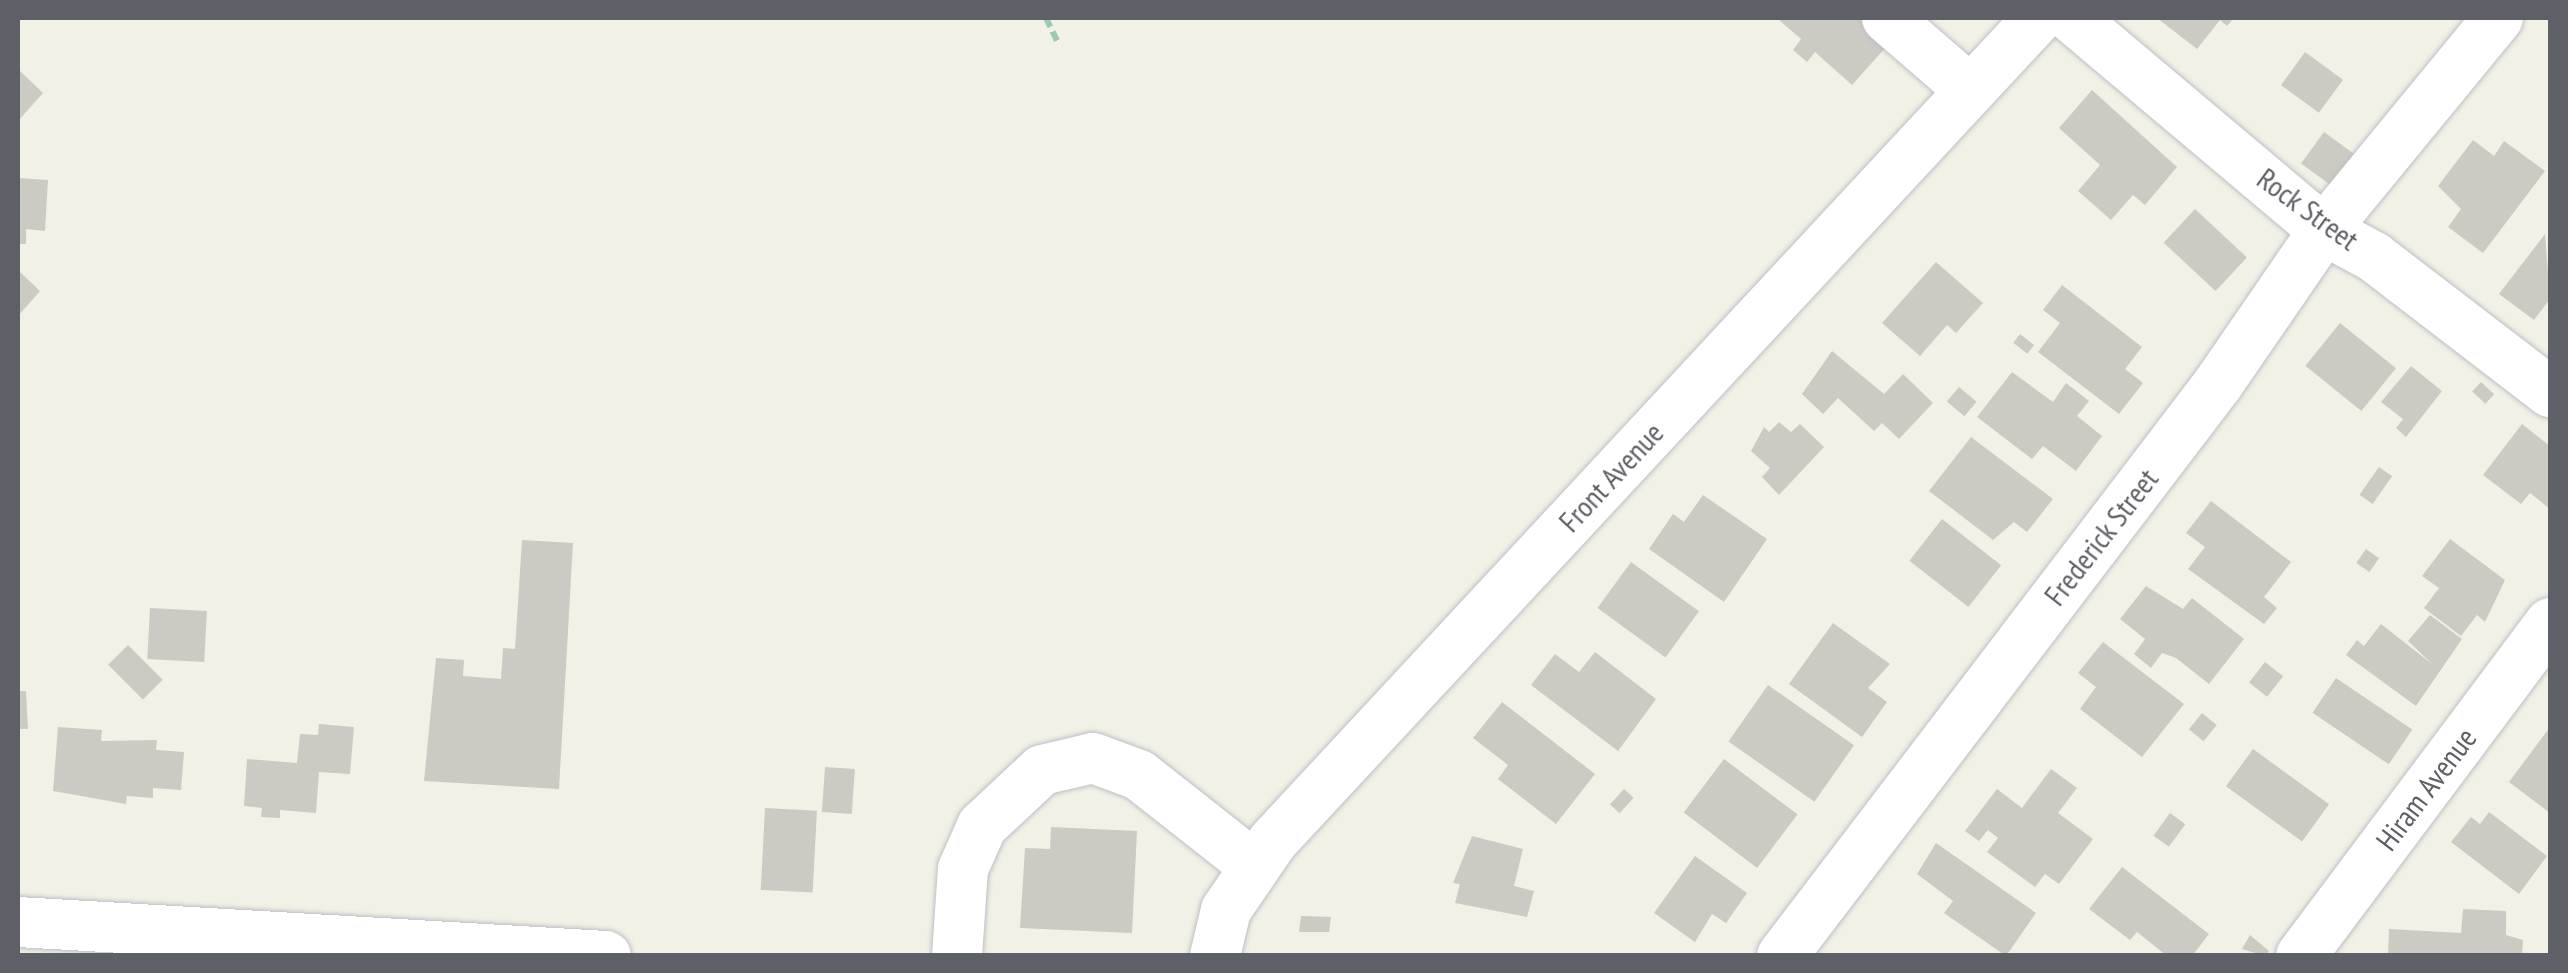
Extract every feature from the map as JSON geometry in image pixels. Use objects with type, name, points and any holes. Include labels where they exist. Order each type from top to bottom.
[{"type":"street","points":[[1887,18],[1970,90]]},
{"type":"street","name":"Front Avenue","points":[[1215,956],[1226,910],[1252,864],[2038,18]]},
{"type":"street","name":"Rock Street","points":[[2072,18],[2324,230],[2374,256],[2550,392]]},
{"type":"street","name":"Frederick Street","points":[[1782,956],[2218,384],[2324,230],[2414,115],[2498,18]]},
{"type":"street","name":"Hiram Avenue","points":[[2301,956],[2550,623]]},
{"type":"street","points":[[957,956],[963,869],[982,826],[1042,770],[1092,758],[1139,775],[1252,864]]},
{"type":"street","points":[[18,922],[606,956]]},
{"type":"path","points":[[1046,18],[1058,43]]},
{"type":"building","points":[[1777,18],[1867,18],[1862,23],[1887,46],[1852,85],[1815,52],[1807,62],[1793,50],[1801,39]]},
{"type":"building","points":[[2157,18],[2234,18],[2227,26],[2220,20],[2197,49]]},
{"type":"building","points":[[2305,52],[2343,80],[2319,113],[2281,85]]},
{"type":"building","points":[[18,69],[43,93],[18,121]]},
{"type":"building","points":[[2092,90],[2177,167],[2145,205],[2133,195],[2111,220],[2078,191],[2100,165],[2059,128]]},
{"type":"building","points":[[2324,132],[2358,157],[2335,188],[2301,164]]},
{"type":"building","points":[[2473,140],[2494,156],[2504,141],[2545,171],[2483,253],[2448,227],[2461,209],[2438,186]]},
{"type":"building","points":[[18,178],[48,180],[45,231],[26,229],[26,244],[18,244]]},
{"type":"building","points":[[2195,209],[2247,257],[2216,291],[2164,243]]},
{"type":"building","points":[[2545,234],[2550,299],[2534,320],[2499,294]]},
{"type":"building","points":[[1936,262],[1983,303],[1956,333],[1947,325],[1920,356],[1882,323]]},
{"type":"building","points":[[18,270],[40,291],[18,316]]},
{"type":"building","points":[[2062,285],[2142,347],[2125,369],[2143,383],[2119,414],[2038,352],[2060,323],[2043,310]]},
{"type":"building","points":[[2340,323],[2396,368],[2361,411],[2305,366]]},
{"type":"building","points":[[2020,334],[2034,345],[2027,354],[2013,343]]},
{"type":"building","points":[[1832,351],[1884,394],[1903,374],[1933,403],[1899,439],[1882,423],[1874,431],[1838,398],[1823,414],[1802,394]]},
{"type":"building","points":[[2411,366],[2442,391],[2406,437],[2396,428],[2403,419],[2381,402]]},
{"type":"building","points":[[2012,372],[2053,402],[2066,383],[2089,401],[2077,416],[2102,436],[2076,471],[2043,446],[2032,459],[1977,417]]},
{"type":"building","points":[[2481,382],[2494,394],[2485,404],[2472,392]]},
{"type":"building","points":[[1959,387],[1977,402],[1964,416],[1947,402]]},
{"type":"building","points":[[1779,422],[1791,432],[1800,424],[1824,447],[1779,495],[1762,477],[1770,468],[1751,451],[1764,427],[1769,432]]},
{"type":"building","points":[[2522,424],[2550,446],[2550,509],[2530,493],[2521,504],[2483,475]]},
{"type":"building","points":[[1971,437],[2053,499],[2027,532],[2014,522],[1993,540],[1929,491]]},
{"type":"building","points":[[2379,467],[2392,476],[2373,504],[2359,495]]},
{"type":"building","points":[[1703,495],[1767,539],[1724,602],[1649,549],[1673,514],[1684,522]]},
{"type":"building","points":[[2211,501],[2291,562],[2264,597],[2277,608],[2264,624],[2188,569],[2205,547],[2186,533]]},
{"type":"building","points":[[1942,519],[2001,565],[1968,607],[1909,561]]},
{"type":"building","points":[[2450,539],[2505,580],[2485,622],[2477,615],[2461,636],[2424,608],[2439,588],[2422,576]]},
{"type":"building","points":[[522,540],[573,543],[559,789],[424,781],[436,658],[464,660],[463,676],[501,679],[503,648],[515,649]]},
{"type":"building","points":[[2366,549],[2379,558],[2369,572],[2356,563]]},
{"type":"building","points":[[1631,562],[1699,611],[1665,657],[1597,608]]},
{"type":"building","points":[[2146,586],[2183,609],[2192,598],[2244,639],[2209,684],[2176,658],[2162,653],[2151,668],[2134,654],[2145,639],[2120,619]]},
{"type":"building","points":[[150,608],[207,611],[204,662],[147,659]]},
{"type":"building","points":[[2430,615],[2462,639],[2416,706],[2346,655],[2357,640],[2364,646],[2381,624],[2432,664],[2408,641]]},
{"type":"building","points":[[1833,623],[1890,664],[1868,688],[1887,702],[1862,737],[1789,684]]},
{"type":"building","points":[[2103,642],[2184,704],[2142,757],[2080,709],[2096,687],[2078,673]]},
{"type":"building","points":[[128,645],[163,680],[143,699],[108,665]]},
{"type":"building","points":[[1595,652],[1656,699],[1618,751],[1531,685],[1555,654],[1579,672]]},
{"type":"building","points":[[2265,662],[2283,676],[2267,697],[2249,682]]},
{"type":"building","points":[[2336,678],[2412,729],[2389,764],[2313,713]]},
{"type":"building","points":[[1768,685],[1854,745],[1814,802],[1728,742]]},
{"type":"building","points":[[18,691],[26,691],[28,729],[18,729]]},
{"type":"building","points":[[1502,702],[1595,774],[1556,824],[1498,779],[1508,765],[1473,738]]},
{"type":"building","points":[[2202,713],[2217,725],[2204,741],[2189,729]]},
{"type":"building","points":[[319,724],[354,727],[350,774],[319,772],[316,813],[280,810],[280,818],[261,817],[262,808],[244,806],[247,759],[297,763],[300,734],[318,735]]},
{"type":"building","points":[[58,727],[102,730],[101,741],[157,740],[156,750],[184,752],[181,790],[153,788],[153,798],[127,796],[126,804],[53,791]]},
{"type":"building","points":[[2550,727],[2550,813],[2509,782]]},
{"type":"building","points":[[2253,749],[2329,804],[2302,841],[2226,786]]},
{"type":"building","points":[[1724,759],[1797,814],[1757,868],[1684,813]]},
{"type":"building","points":[[825,767],[855,769],[852,814],[822,812]]},
{"type":"building","points":[[2051,769],[2077,788],[2058,813],[2093,839],[2059,884],[2045,874],[2035,887],[1987,852],[1998,838],[1988,830],[1979,841],[1965,831],[1997,789],[2022,808]]},
{"type":"building","points":[[1624,789],[1634,798],[1620,813],[1610,805]]},
{"type":"building","points":[[765,808],[817,811],[813,893],[761,890]]},
{"type":"building","points":[[2489,812],[2547,856],[2519,894],[2451,842],[2471,817],[2480,824]]},
{"type":"building","points":[[2170,813],[2185,824],[2169,847],[2154,836]]},
{"type":"building","points":[[1051,827],[1137,831],[1132,933],[1020,928],[1025,848],[1050,849]]},
{"type":"building","points":[[1472,836],[1523,849],[1514,886],[1534,891],[1527,917],[1455,903],[1460,884],[1453,883]]},
{"type":"building","points":[[1936,843],[2036,913],[2006,956],[1944,913],[1953,901],[1917,874]]},
{"type":"building","points":[[1695,856],[1747,893],[1726,923],[1712,914],[1695,942],[1654,913]]},
{"type":"building","points":[[2122,867],[2209,934],[2192,956],[2167,956],[2137,932],[2130,940],[2089,909]]},
{"type":"building","points":[[2463,909],[2506,911],[2506,935],[2523,940],[2522,956],[2388,956],[2389,929],[2461,933]]},
{"type":"building","points":[[1301,916],[1331,917],[1329,932],[1299,932]]},
{"type":"building","points":[[2250,935],[2269,951],[2265,956],[2242,949]]}]
